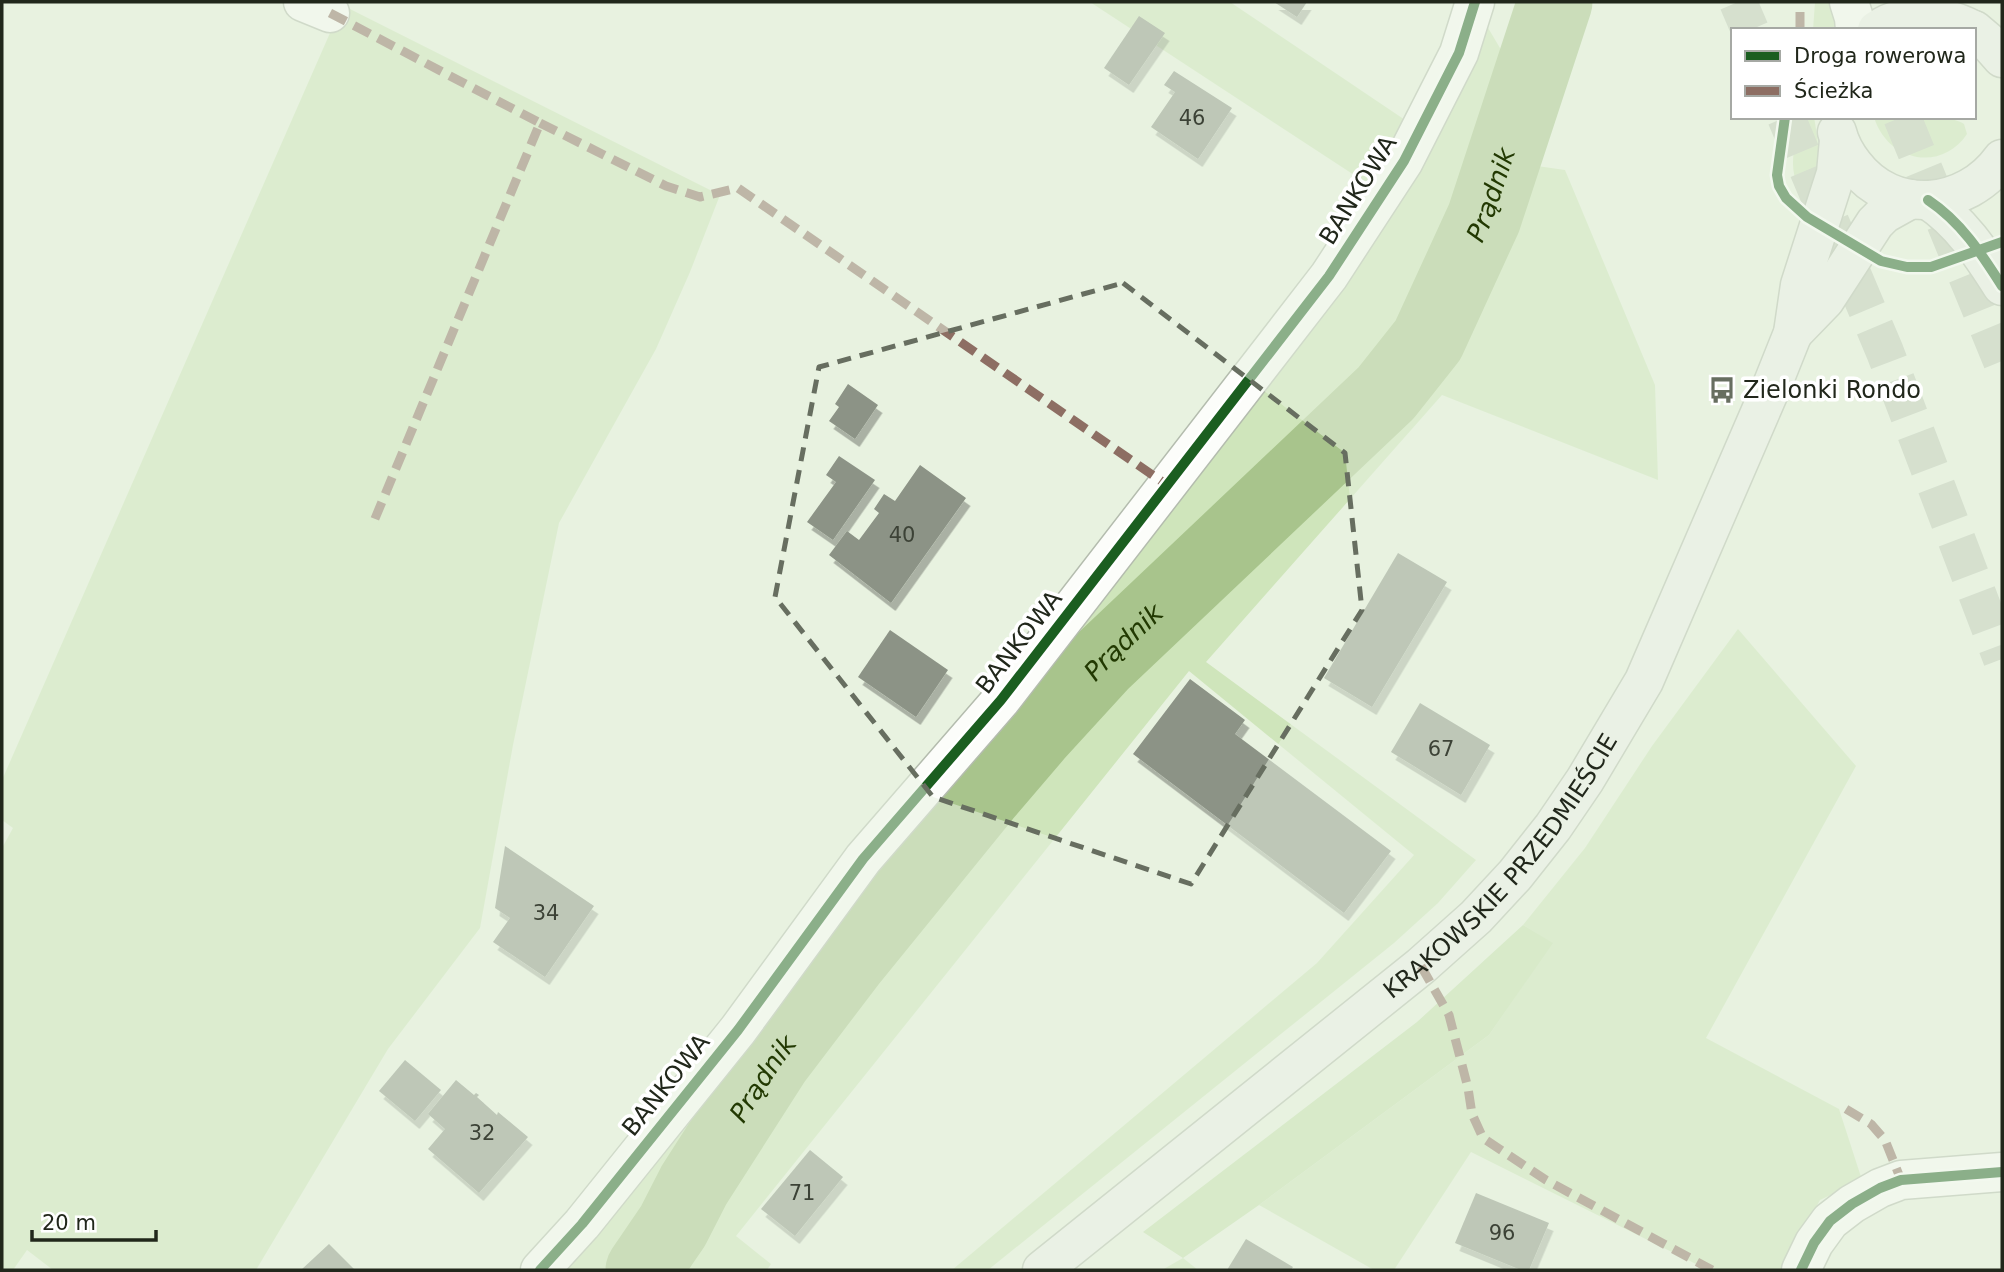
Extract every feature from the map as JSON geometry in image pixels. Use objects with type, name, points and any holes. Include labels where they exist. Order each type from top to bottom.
[{"type":"main road","points":[[1881,28],[1914,16],[1951,16],[1968,28]]},
{"type":"main road","points":[[1976,33],[2002,58]]},
{"type":"main road","points":[[1836,129],[1848,157],[1867,179],[1892,194],[1919,200],[1952,218],[1980,250],[2002,286]]},
{"type":"main road","name":"KRAKOWSKIE PRZEDMIEŚCIE","points":[[1042,1270],[1450,942],[1515,875],[1553,827],[1585,780],[1644,681],[1793,333],[1800,285],[1836,173],[1836,129]]},
{"type":"main road","name":"KRAKOWSKIE PRZEDMIEŚCIE","points":[[1793,333],[1825,300],[1875,223],[1897,206],[1919,200],[1945,198],[1977,185],[1991,174],[2002,159]]},
{"type":"street","name":"BANKOWA","points":[[540,1270],[582,1224],[738,1030],[863,859],[1001,701],[1329,276],[1404,161],[1459,53],[1475,2]]},
{"type":"street","points":[[1849,2],[1855,28]]},
{"type":"street","points":[[1801,1270],[1814,1243],[1829,1222],[1852,1204],[1880,1188],[1901,1180],[2002,1172]]},
{"type":"highlighted area","points":[[1123,283],[1345,453],[1362,610],[1191,884],[933,797],[775,597],[819,367]]},
{"type":"green space","points":[[1090,2],[1230,2],[1411,124],[1374,188]]},
{"type":"green space","points":[[1815,2],[1831,2],[1834,28],[1813,28]]},
{"type":"green space","points":[[340,4],[720,195],[656,349],[559,523],[513,745],[480,928],[388,1049],[256,1270],[53,1270],[27,1250],[13,1270],[2,1270],[2,848],[13,828],[2,820],[2,780],[330,33]]},
{"type":"green space","points":[[1481,16],[1513,70],[1446,266],[1393,359],[1032,712],[848,931],[834,918],[1089,617]]},
{"type":"green space","points":[[1800,119],[1814,119],[1818,157],[1808,196],[1800,188],[1793,170]]},
{"type":"green space","points":[[1875,119],[1949,119],[1964,124],[1967,134],[1956,146],[1943,154],[1916,157],[1890,144]]},
{"type":"green space","points":[[1530,165],[1565,170],[1655,385],[1658,480],[1442,395],[1206,662],[1476,860],[1438,903],[1394,943],[988,1270],[952,1270],[1317,963],[1414,855],[1189,671],[736,1236],[771,1264],[767,1270],[657,1270],[927,900],[1070,740],[1410,404],[1450,349]]},
{"type":"green space","points":[[1738,629],[1856,766],[1706,1038],[1839,1109],[1862,1180],[1820,1200],[1784,1270],[1708,1270],[1471,1152],[1394,1270],[1374,1270],[1259,1205],[1489,1035],[1552,943],[1523,925],[1585,848],[1652,746]]},
{"type":"green space","points":[[1523,925],[1553,943],[1489,1035],[1183,1258],[1143,1232],[1417,1022]]},
{"type":"green space","points":[[694,1114],[711,1121],[624,1270],[560,1270]]},
{"type":"green space","points":[[1183,1258],[1198,1270],[1162,1270]]},
{"type":"building","points":[[1274,2],[1307,2],[1297,17]]},
{"type":"building","points":[[1139,16],[1165,33],[1129,85],[1104,68]]},
{"type":"building","points":[[1174,71],[1232,108],[1198,159],[1151,127],[1175,92],[1164,85]]},
{"type":"building","points":[[848,384],[878,405],[855,439],[829,421],[839,407],[835,404]]},
{"type":"building","points":[[839,456],[875,480],[833,540],[807,522],[836,482],[826,475]]},
{"type":"building","points":[[920,465],[966,498],[891,603],[829,555],[847,531],[859,540],[879,513],[874,509],[884,494],[895,501]]},
{"type":"building","points":[[1398,553],[1447,582],[1372,707],[1324,678]]},
{"type":"building","points":[[890,630],[948,670],[916,717],[858,677]]},
{"type":"building","points":[[1190,679],[1245,720],[1235,734],[1391,851],[1344,913],[1133,754]]},
{"type":"building","points":[[1420,703],[1490,745],[1461,795],[1391,752]]},
{"type":"building","points":[[505,846],[594,906],[545,977],[493,942],[510,918],[495,908]]},
{"type":"building","points":[[405,1060],[441,1090],[415,1121],[379,1091]]},
{"type":"building","points":[[456,1080],[474,1095],[479,1095],[477,1097],[497,1115],[498,1112],[528,1137],[479,1193],[428,1149],[445,1129],[428,1114]]},
{"type":"building","points":[[810,1150],[843,1177],[795,1236],[761,1209]]},
{"type":"building","points":[[1476,1193],[1549,1223],[1529,1270],[1521,1270],[1455,1243]]},
{"type":"building","points":[[1246,1239],[1293,1267],[1291,1270],[1227,1270]]},
{"type":"building","points":[[329,1244],[355,1270],[301,1270]]},
{"type":"waterway","name":"Prądnik","points":[[643,1270],[673,1226],[694,1185],[774,1060],[850,960],[984,795],[1102,662],[1386,393],[1428,340],[1484,218],[1555,2]]},
{"type":"tunnel","points":[[1738,2],[1749,28]]},
{"type":"tunnel","points":[[1787,119],[1885,352],[2002,659]]},
{"type":"tunnel","points":[[1903,119],[2002,361]]},
{"type":"marked path","points":[[1800,2],[1800,28]]},
{"type":"marked path","points":[[330,13],[540,123],[374,521]]},
{"type":"marked path","points":[[540,123],[666,186],[700,197],[738,188],[1167,485]]},
{"type":"marked path","points":[[1421,966],[1449,1015],[1472,1114],[1483,1138],[1546,1180],[1712,1270]]},
{"type":"marked path","points":[[1846,1109],[1871,1124],[1885,1140],[1901,1180]]},
{"type":"cycle path","points":[[540,1270],[582,1224],[738,1030],[863,859],[1001,700],[1329,276],[1404,161],[1459,53],[1475,2]]},
{"type":"cycle path","points":[[1785,119],[1777,175],[1779,186],[1786,198],[1807,217],[1881,261],[1907,267],[1931,267],[2002,242]]},
{"type":"cycle path","points":[[1928,200],[1960,228],[2002,286]]},
{"type":"cycle path","points":[[1801,1270],[1814,1243],[1830,1221],[1880,1188],[1901,1180],[2002,1172]]},
{"type":"place","name":"Zielonki Rondo","points":[[1722,390]]}]
